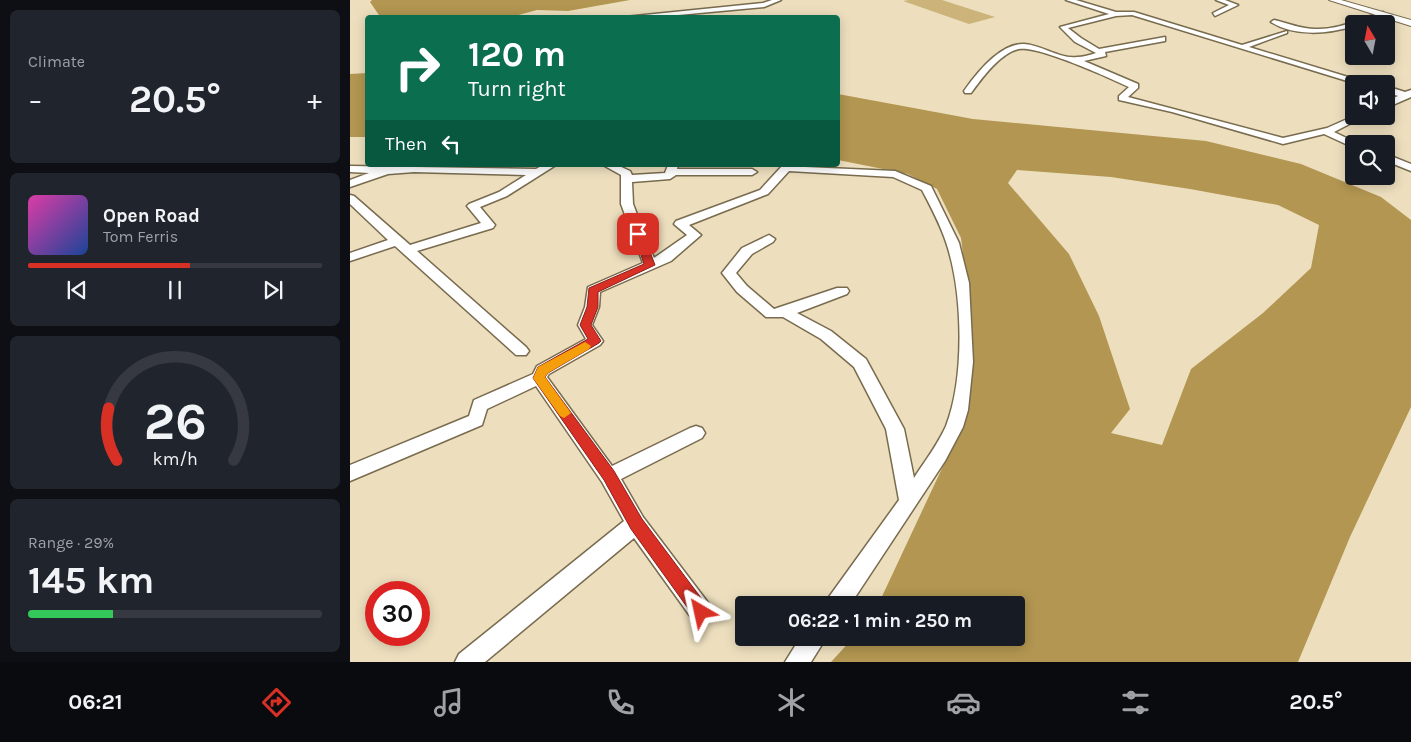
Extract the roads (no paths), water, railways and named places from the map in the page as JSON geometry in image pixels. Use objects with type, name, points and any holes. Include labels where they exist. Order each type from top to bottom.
[{"type":"street","points":[[657,15],[764,5],[778,0]]},
{"type":"street","points":[[1069,0],[1116,14]]},
{"type":"street","points":[[1079,3],[1096,0]]},
{"type":"street","points":[[1215,14],[1235,5],[1219,0]]},
{"type":"street","points":[[1333,0],[1411,23]]},
{"type":"street","points":[[761,14],[764,5]]},
{"type":"street","points":[[1076,60],[1103,54],[1078,40],[1063,27],[1116,14],[1132,13],[1345,77]]},
{"type":"street","points":[[1274,22],[1316,33],[1345,26]]},
{"type":"street","points":[[1242,47],[1285,32]]},
{"type":"street","points":[[1098,51],[1162,39]]},
{"type":"street","points":[[968,91],[978,77],[1012,46],[1023,46],[1076,60],[1135,86],[1122,98],[1174,110],[1283,141],[1325,131],[1345,123]]},
{"type":"street","points":[[1395,92],[1409,94]]},
{"type":"street","points":[[1395,101],[1409,94]]},
{"type":"street","points":[[1325,131],[1345,140]]},
{"type":"street","points":[[1395,161],[1411,168]]},
{"type":"street","points":[[408,250],[489,225],[473,206],[503,194],[547,167]]},
{"type":"street","points":[[612,167],[626,173],[627,204],[650,265]]},
{"type":"street","points":[[627,179],[670,176],[672,168],[752,172]]},
{"type":"street","points":[[350,473],[476,420],[480,406],[539,378],[543,370],[595,341],[585,325],[592,307],[593,290],[666,258],[695,235],[680,224],[764,192],[786,168],[895,174],[927,188],[954,244],[965,309],[965,360],[959,412],[954,427],[909,502],[843,596]]},
{"type":"street","points":[[350,169],[538,172]]},
{"type":"street","points":[[350,184],[386,170]]},
{"type":"street","points":[[350,198],[396,241],[522,351]]},
{"type":"street","points":[[768,239],[747,251],[729,273],[742,289],[771,314],[785,312],[842,291]]},
{"type":"street","points":[[350,257],[396,241]]},
{"type":"street","points":[[785,312],[826,335],[860,363],[895,429],[909,502]]},
{"type":"street","points":[[539,378],[609,476],[636,524],[701,612]]},
{"type":"street","points":[[609,476],[696,433]]},
{"type":"street","points":[[467,662],[636,524]]},
{"type":"street","points":[[797,662],[808,646]]}]
